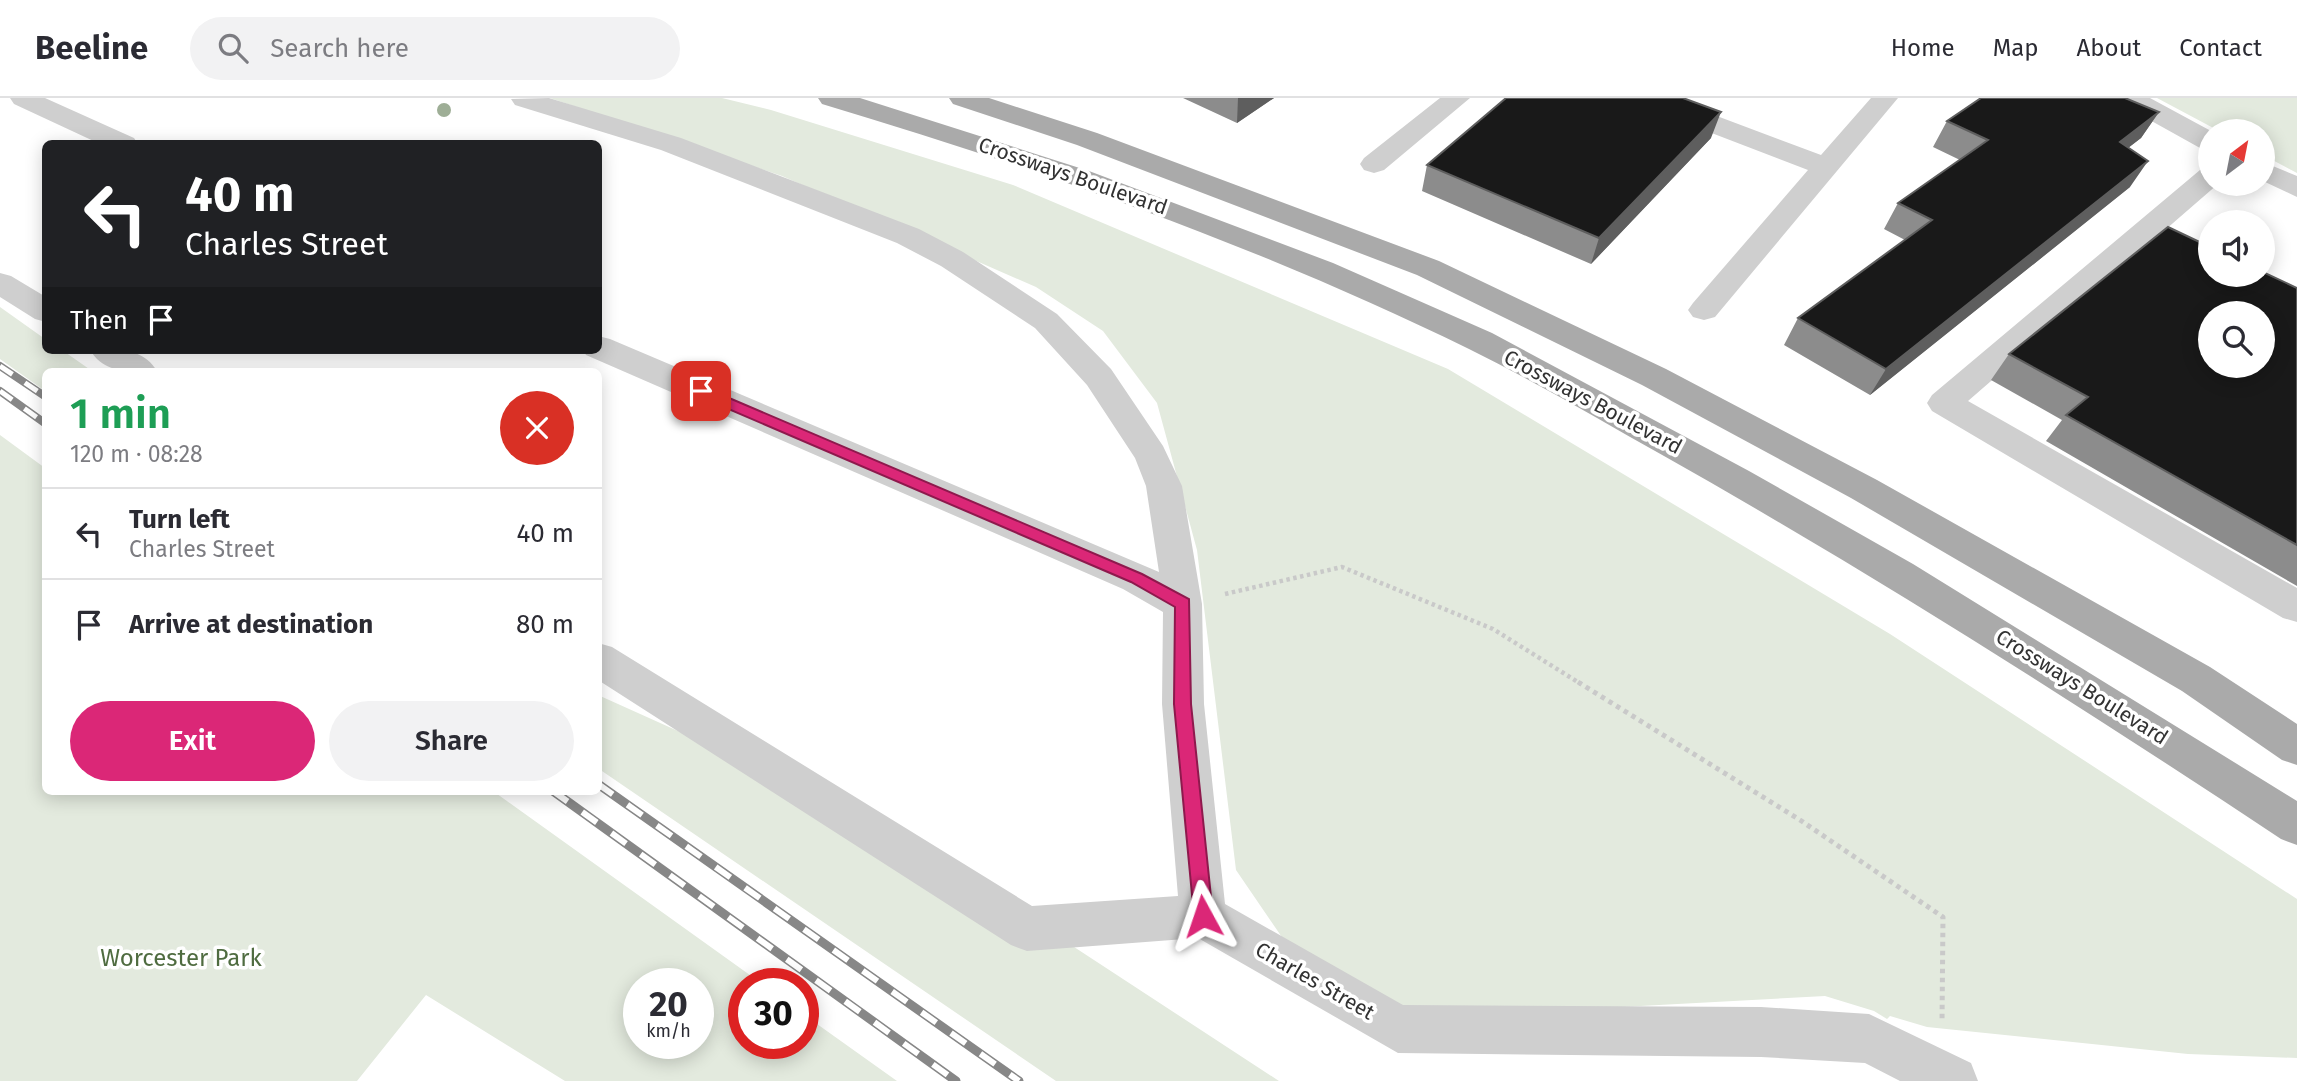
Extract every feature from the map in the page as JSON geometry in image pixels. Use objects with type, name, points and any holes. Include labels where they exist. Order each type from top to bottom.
[{"type":"main road","name":"Crossways Boulevard","points":[[831,98],[1059,169],[1240,236],[1482,342],[1781,504],[2089,689],[2297,825]]},
{"type":"main road","name":"Crossways Boulevard","points":[[962,98],[1100,144],[1429,268],[1654,377],[1864,489],[2148,652],[2297,747]]},
{"type":"street","points":[[23,98],[115,140]]},
{"type":"street","points":[[1374,164],[1457,98]]},
{"type":"street","points":[[1645,98],[1825,167]]},
{"type":"street","points":[[1704,310],[1885,98]]},
{"type":"street","points":[[2130,98],[2198,135]]},
{"type":"street","points":[[524,99],[671,144],[908,236],[952,259],[1046,321],[1099,377],[1151,455],[1164,486],[1183,604],[1183,704],[1203,916],[1027,929],[602,662]]},
{"type":"street","points":[[2275,176],[2297,188]]},
{"type":"street","points":[[2198,186],[1944,403],[2297,607]]},
{"type":"street","points":[[0,283],[42,309]]},
{"type":"street","points":[[602,349],[1137,578],[1183,604]]},
{"type":"street","points":[[112,354],[135,368]]},
{"type":"street","name":"Charles Street","points":[[1203,916],[1398,1029],[1761,1032],[1869,1039],[1947,1078]]},
{"type":"path","points":[[1183,604],[1342,567],[1493,629],[1800,820],[1943,917],[1947,1078]]},
{"type":"green space","points":[[550,98],[722,98],[771,110],[1013,185],[1448,369],[1890,634],[2297,899],[2297,1058],[2188,1054],[1927,1027],[1890,1016],[1887,1019],[1874,1011],[1825,996],[1415,1018],[1290,949],[1236,870],[1197,550],[1157,403],[1103,331],[1036,287],[782,176]]},
{"type":"green space","points":[[2157,98],[2297,98],[2297,173],[2275,161],[2275,119],[2198,120]]},
{"type":"green space","points":[[0,307],[42,337],[42,354],[68,354],[88,368],[42,368],[42,389],[0,359]]},
{"type":"green space","name":"Worcester Park","points":[[0,435],[42,466],[42,795],[499,795],[740,968],[728,968],[728,1059],[819,1059],[819,1025],[897,1081],[565,1081],[426,995],[357,1081],[0,1081]]},
{"type":"green space","points":[[602,697],[809,790],[921,847],[1279,1081],[1056,1081],[602,771]]},
{"type":"building","points":[[1506,98],[1683,98],[1721,112],[1599,238],[1427,165]]},
{"type":"building","points":[[1981,98],[2125,98],[2159,112],[2120,142],[2148,161],[1886,369],[1798,318],[1932,220],[1898,203],[1988,140],[1947,121]]},
{"type":"building","points":[[2168,227],[2198,241],[2198,287],[2275,287],[2275,278],[2297,288],[2297,545],[2066,415],[2088,397],[2009,354]]},
{"type":"railway","points":[[0,366],[42,394]]},
{"type":"railway","points":[[0,391],[42,421]]},
{"type":"railway","points":[[602,787],[1019,1081]]},
{"type":"railway","points":[[559,795],[956,1081]]},
{"type":"route","points":[[701,391],[1137,578],[1183,604],[1183,704],[1203,916]]}]
